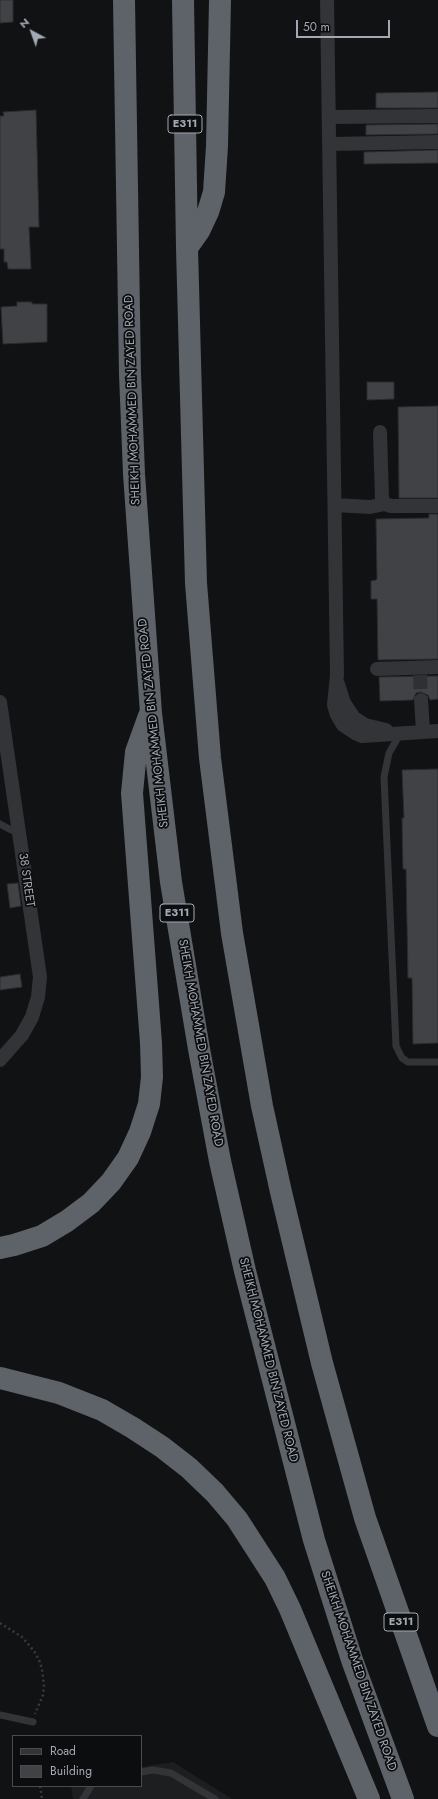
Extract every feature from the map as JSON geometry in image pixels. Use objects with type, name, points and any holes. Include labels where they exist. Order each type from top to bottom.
[{"type":"highway","name":"SHEIKH MOHAMMED BIN ZAYED ROAD","points":[[124,0],[130,367],[134,474],[151,713],[171,882],[199,1050],[220,1161],[243,1264],[314,1540],[352,1660],[403,1799]]},
{"type":"highway","name":"E311","points":[[183,0],[193,495],[202,671],[220,846],[246,1020],[281,1192],[322,1362],[365,1518],[438,1726]]},
{"type":"highway","points":[[187,248],[202,225],[214,192],[217,146],[220,0]]},
{"type":"highway","points":[[0,1248],[42,1236],[91,1204],[111,1182],[128,1158],[140,1132],[149,1104],[152,1077],[151,1043],[132,793],[136,752],[142,732],[151,713]]},
{"type":"highway","points":[[0,1378],[59,1393],[102,1410],[162,1447],[189,1468],[215,1493],[237,1519],[275,1578],[290,1609],[369,1799]]},
{"type":"street","points":[[327,0],[330,117],[337,675],[340,692],[354,718],[371,727],[401,732],[438,731]]},
{"type":"street","points":[[330,117],[438,116]]},
{"type":"street","points":[[330,144],[438,142]]},
{"type":"street","points":[[380,432],[382,499],[385,504]]},
{"type":"street","points":[[335,505],[370,507],[385,504],[391,506],[438,506]]},
{"type":"street","points":[[377,669],[420,671],[438,667]]},
{"type":"street","points":[[421,700],[423,731]]},
{"type":"street","name":"38 STREET","points":[[0,702],[40,977],[38,998],[32,1017],[22,1035],[5,1056]]},
{"type":"lane","points":[[401,732],[389,753],[384,777],[396,1046],[402,1058],[408,1062],[438,1062]]},
{"type":"lane","points":[[0,824],[20,834]]},
{"type":"lane","points":[[0,1715],[33,1722]]},
{"type":"lane","points":[[142,1772],[153,1770],[171,1773],[215,1799]]},
{"type":"lane","points":[[84,1799],[90,1787]]},
{"type":"path","points":[[0,1623],[29,1644],[37,1656],[42,1669],[43,1695],[33,1722]]},
{"type":"path","points":[[40,1787],[42,1799]]},
{"type":"shaded area","points":[[173,1762],[232,1799],[73,1799],[71,1787],[142,1787],[142,1767]]},
{"type":"building","points":[[0,0],[13,0],[13,22],[0,23]]},
{"type":"building","points":[[438,92],[438,108],[376,108],[376,93]]},
{"type":"building","points":[[36,110],[39,227],[29,227],[31,269],[8,269],[7,262],[4,262],[4,249],[0,249],[0,116],[4,116],[3,112]]},
{"type":"building","points":[[438,124],[438,134],[366,135],[366,125]]},
{"type":"building","points":[[438,150],[438,163],[364,164],[364,152]]},
{"type":"building","points":[[17,302],[47,304],[47,342],[3,344],[1,307],[17,306]]},
{"type":"building","points":[[367,382],[394,382],[394,399],[367,400]]},
{"type":"building","points":[[438,406],[438,498],[399,498],[398,407]]},
{"type":"building","points":[[429,514],[438,514],[438,659],[378,660],[377,599],[371,599],[371,581],[377,579],[376,519],[429,518]]},
{"type":"building","points":[[438,676],[438,699],[430,700],[428,695],[421,692],[416,693],[413,700],[380,701],[379,677]]},
{"type":"building","points":[[438,769],[438,1043],[413,1044],[412,978],[408,978],[406,869],[403,869],[402,818],[404,818],[402,770]]},
{"type":"building","points":[[18,883],[21,906],[10,908],[7,884]]},
{"type":"building","points":[[20,974],[22,987],[0,990],[0,977]]},
{"type":"tunnel","points":[[420,675],[421,700]]}]
